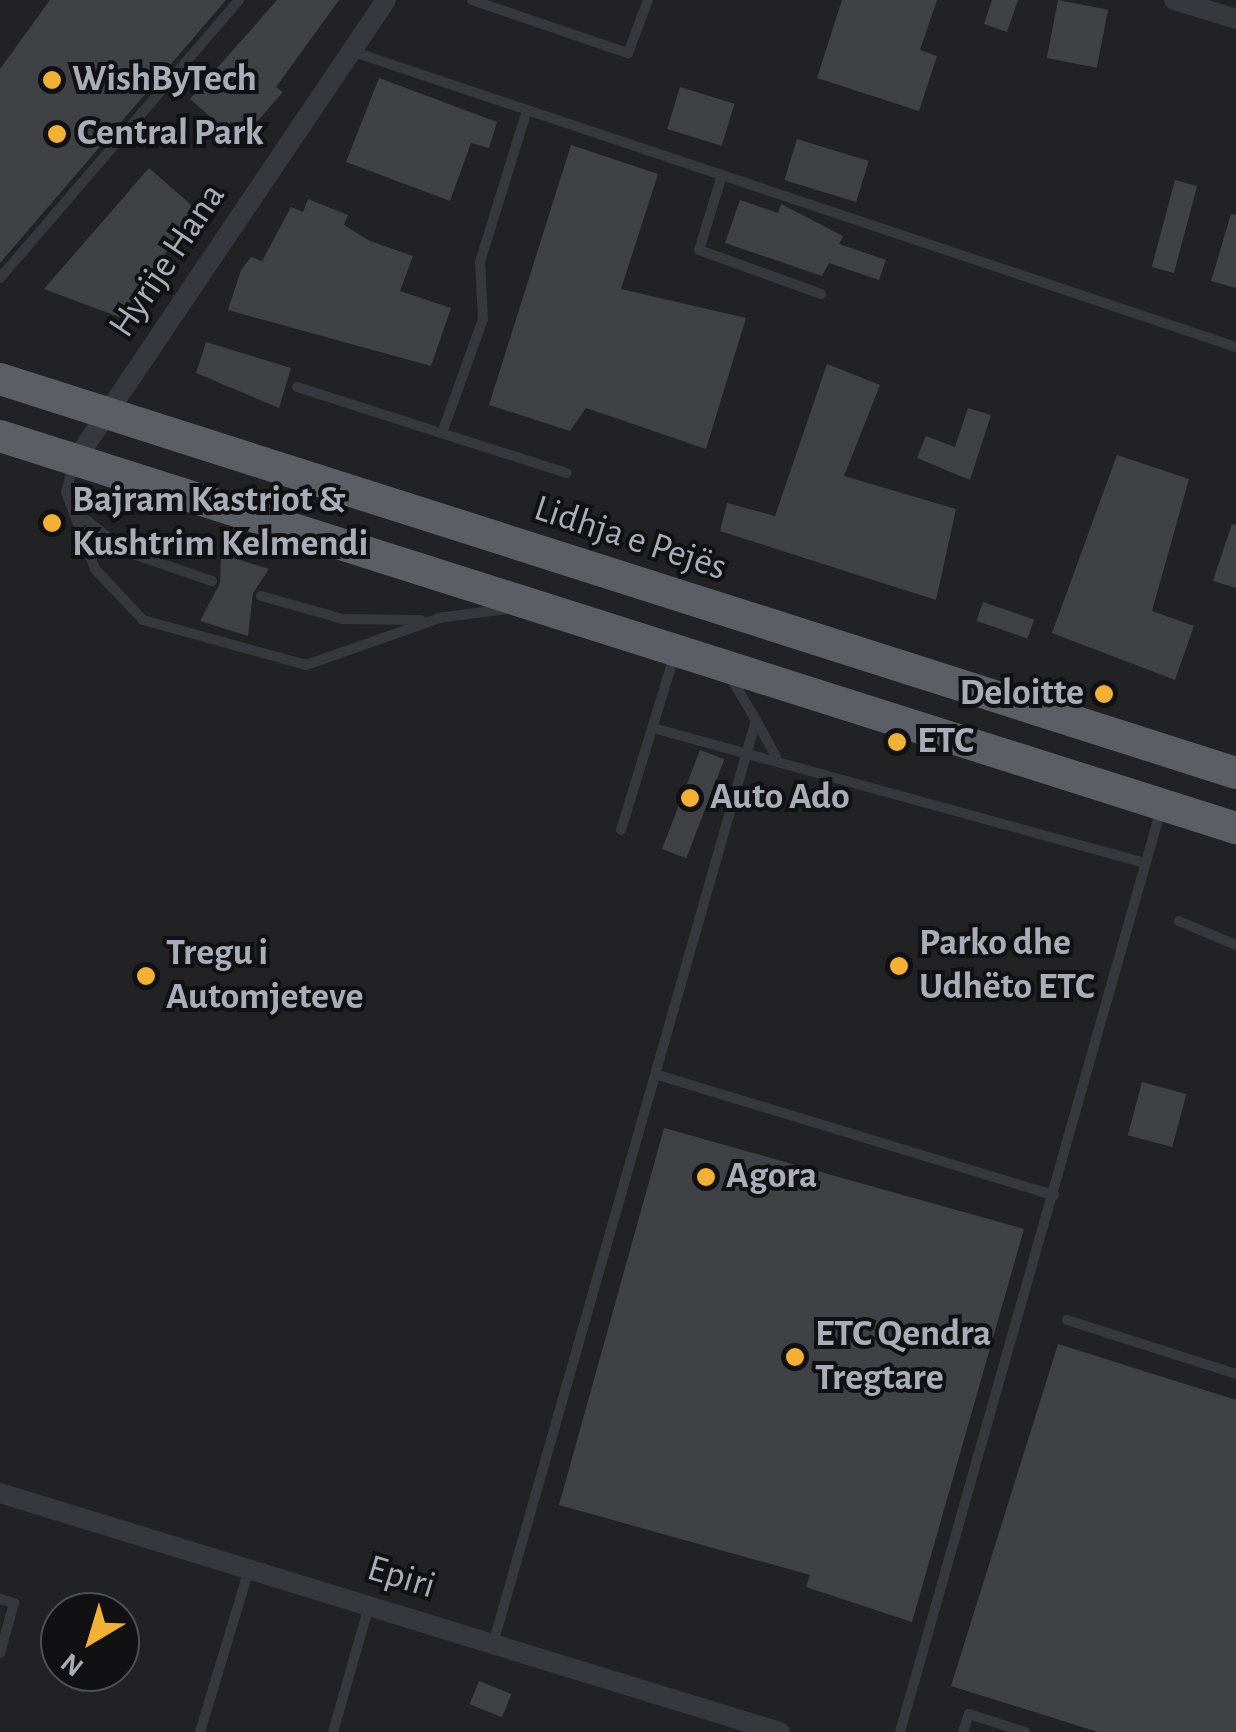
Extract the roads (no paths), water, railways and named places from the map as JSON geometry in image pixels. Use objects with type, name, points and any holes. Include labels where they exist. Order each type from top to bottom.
[{"type":"highway","name":"Lidhja e Pejës","points":[[0,379],[1236,772]]},
{"type":"highway","points":[[0,436],[1236,828]]},
{"type":"street","name":"Hyrije Hana","points":[[75,461],[386,0]]},
{"type":"street","points":[[1174,0],[1236,19]]},
{"type":"street","name":"Epiri","points":[[0,1493],[772,1731]]},
{"type":"lane","points":[[0,278],[239,0]]},
{"type":"lane","points":[[472,0],[628,53],[648,0]]},
{"type":"lane","points":[[350,51],[1236,347]]},
{"type":"lane","points":[[442,433],[483,319],[480,262],[527,110]]},
{"type":"lane","points":[[722,175],[699,250],[821,294]]},
{"type":"lane","points":[[298,387],[567,472]]},
{"type":"lane","points":[[75,461],[66,479],[71,507],[95,570],[126,609],[282,662],[331,659],[442,617]]},
{"type":"lane","points":[[71,507],[127,552],[212,581]]},
{"type":"lane","points":[[261,596],[369,622],[530,606]]},
{"type":"lane","points":[[621,830],[676,651]]},
{"type":"lane","points":[[724,666],[776,757]]},
{"type":"lane","points":[[493,1644],[756,720]]},
{"type":"lane","points":[[652,728],[747,749],[1145,863]]},
{"type":"lane","points":[[900,1732],[1162,804]]},
{"type":"lane","points":[[1179,922],[1236,945]]},
{"type":"lane","points":[[658,1075],[1054,1195]]},
{"type":"lane","points":[[1066,1320],[1236,1374]]},
{"type":"lane","points":[[200,1732],[249,1569]]},
{"type":"lane","points":[[0,1598],[14,1603],[0,1653]]},
{"type":"lane","points":[[333,1732],[370,1605]]},
{"type":"lane","points":[[962,1732],[968,1714],[1025,1732]]},
{"type":"place","name":"WishByTech","points":[[52,80]]},
{"type":"place","name":"Central Park","points":[[57,134]]},
{"type":"place","name":"Bajram Kastriot & Kushtrim Kelmendi","points":[[52,523]]},
{"type":"place","name":"Deloitte","points":[[1104,694]]},
{"type":"place","name":"ETC","points":[[897,742]]},
{"type":"place","name":"Auto Ado","points":[[690,798]]},
{"type":"place","name":"Parko dhe Udhëto ETC","points":[[899,966]]},
{"type":"place","name":"Tregu i Automjeteve","points":[[146,976]]},
{"type":"place","name":"Agora","points":[[706,1177]]},
{"type":"place","name":"ETC Qendra Tregtare","points":[[795,1357]]}]
